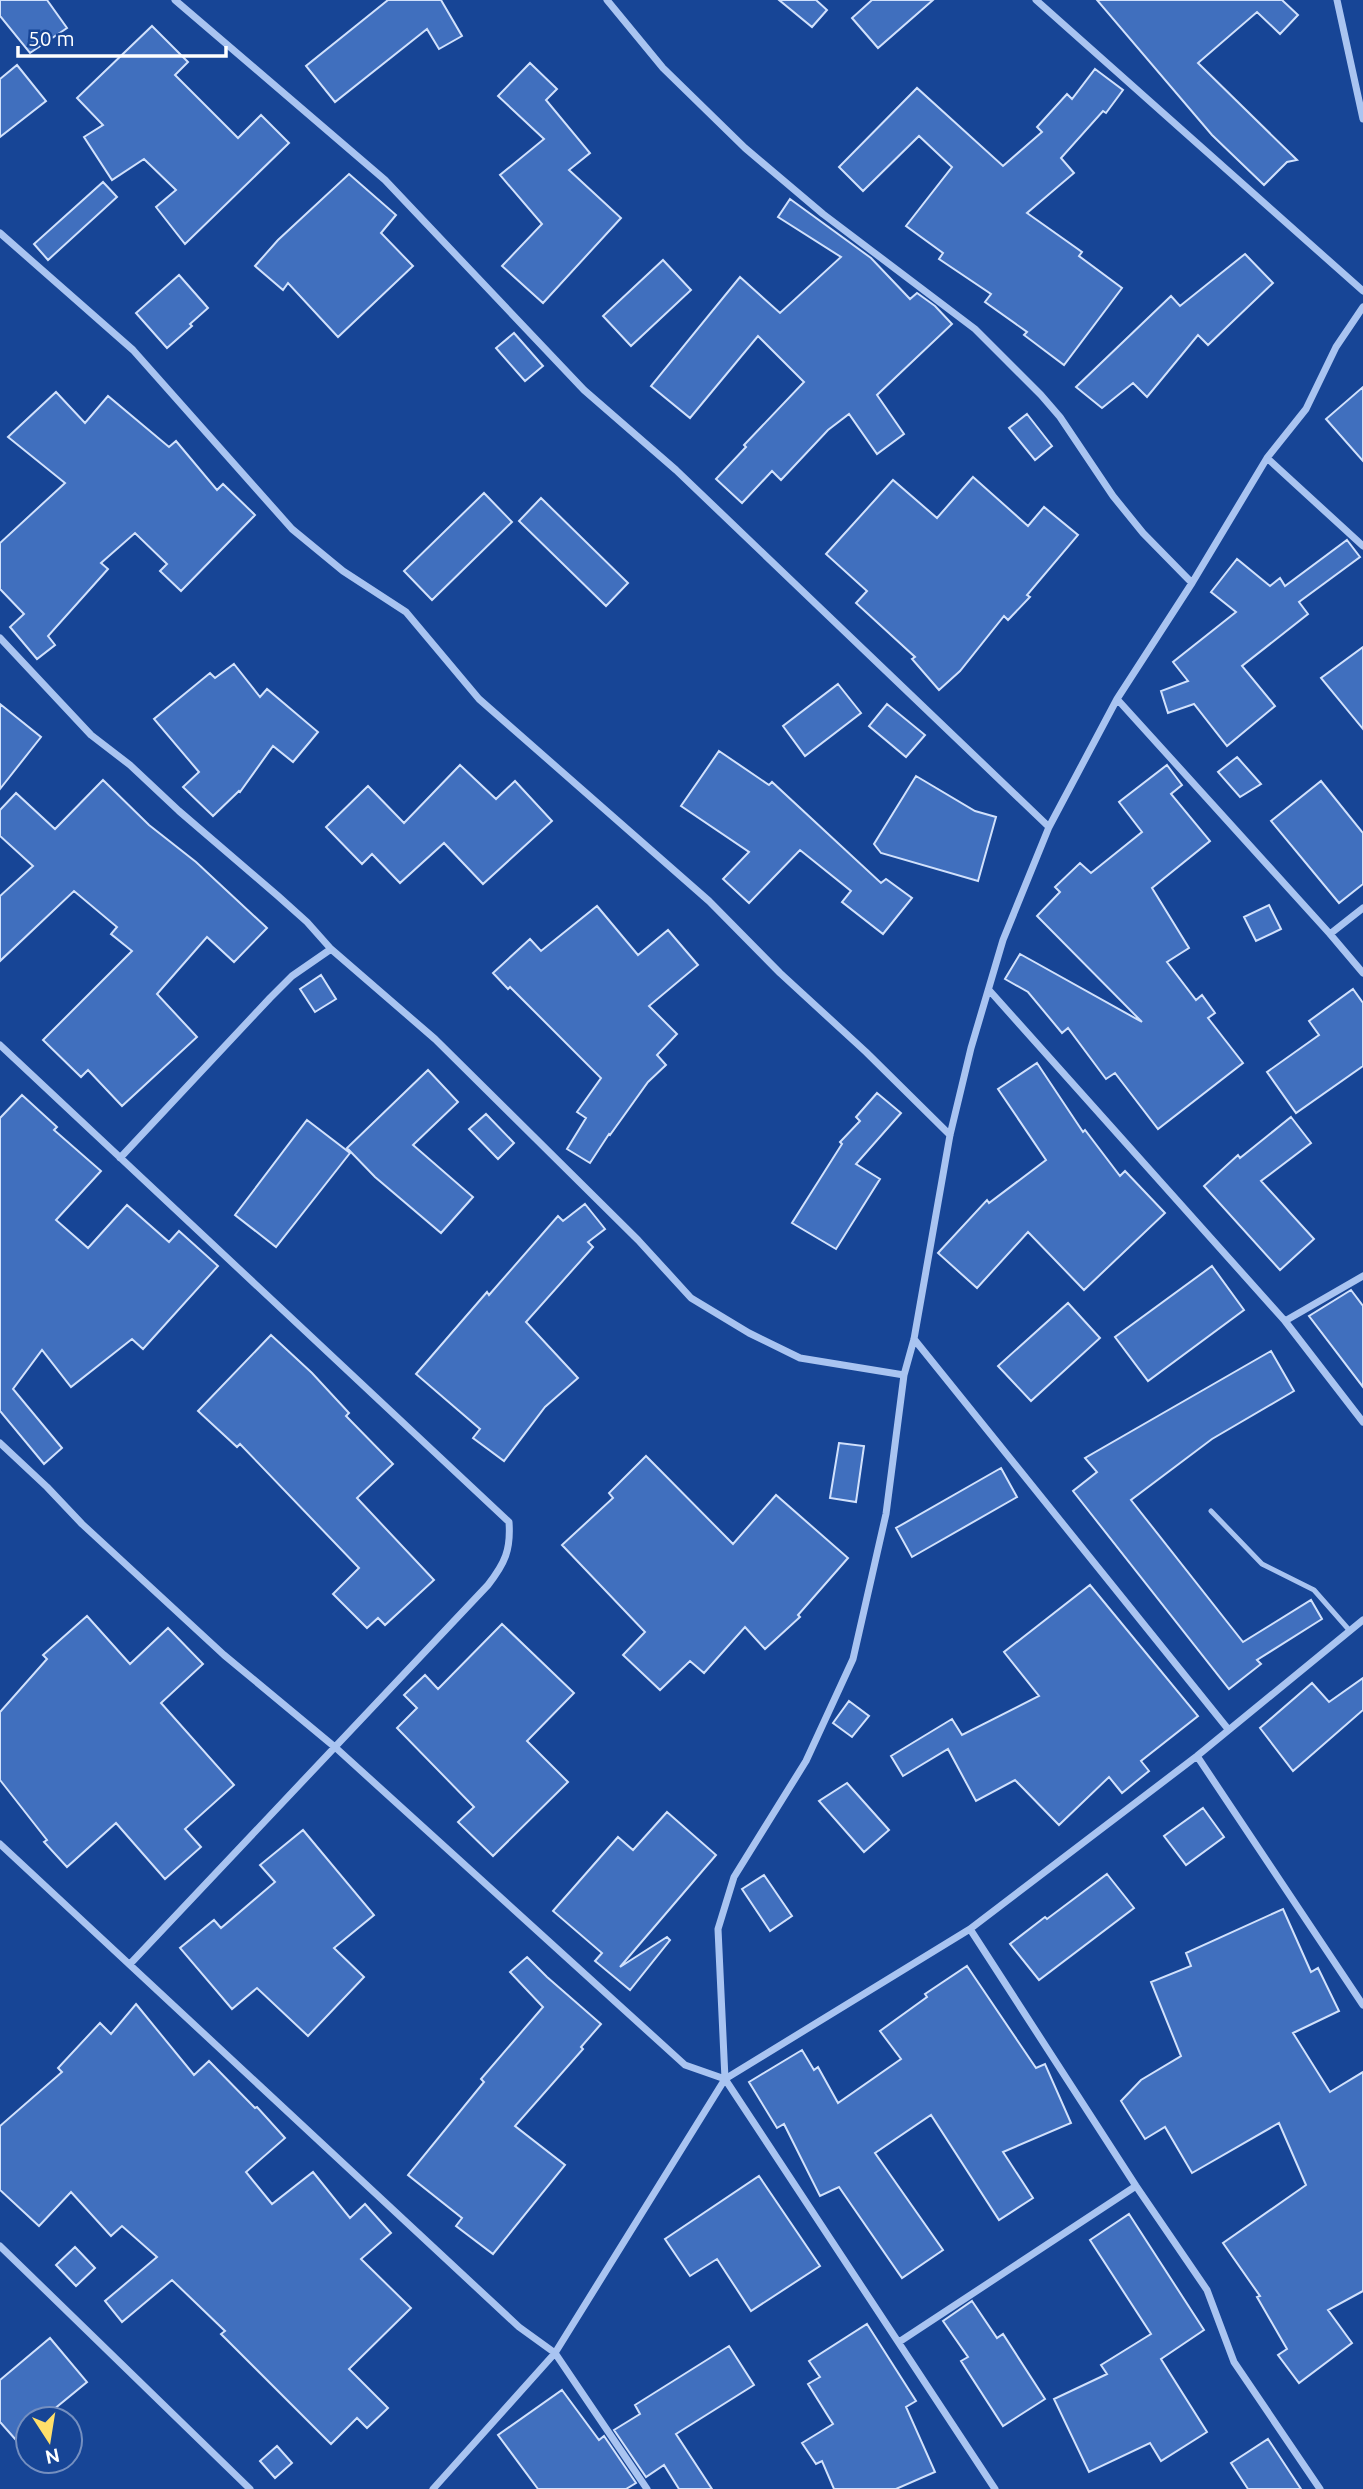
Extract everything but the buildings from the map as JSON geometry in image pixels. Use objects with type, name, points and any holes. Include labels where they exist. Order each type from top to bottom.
[{"type":"street","points":[[175,0],[385,180],[584,390],[676,470],[1049,827]]},
{"type":"street","points":[[607,0],[663,68],[745,148],[822,214],[975,329],[1060,417],[1113,496],[1143,533],[1192,583]]},
{"type":"street","points":[[1036,0],[1363,291]]},
{"type":"street","points":[[1337,0],[1363,119]]},
{"type":"street","points":[[0,233],[133,350],[292,529],[343,571],[406,612],[478,699],[709,901],[780,973],[866,1052],[950,1135]]},
{"type":"street","points":[[995,2489],[725,2080],[718,1929],[734,1877],[806,1761],[853,1659],[886,1514],[904,1375],[914,1339],[950,1135],[971,1048],[1003,940],[1049,827],[1117,699],[1192,583],[1267,458],[1306,408],[1336,347],[1363,307]]},
{"type":"street","points":[[1267,458],[1363,547]]},
{"type":"street","points":[[0,638],[91,735],[130,765],[178,811],[307,922],[331,949],[435,1039],[638,1240],[691,1298],[749,1334],[800,1358],[904,1375]]},
{"type":"street","points":[[1117,699],[1331,934],[1363,973]]},
{"type":"street","points":[[1331,934],[1363,908]]},
{"type":"street","points":[[120,1158],[292,976],[331,949]]},
{"type":"street","points":[[989,990],[1285,1321],[1363,1422]]},
{"type":"street","points":[[0,1045],[509,1522],[510,1539],[504,1564],[488,1585],[130,1964]]},
{"type":"street","points":[[1285,1321],[1363,1276]]},
{"type":"street","points":[[914,1339],[1228,1729]]},
{"type":"street","points":[[0,1443],[82,1524],[224,1655],[336,1748],[685,2065],[725,2080]]},
{"type":"street","points":[[433,2489],[555,2353],[725,2080],[970,1929],[1197,1756],[1363,1620]]},
{"type":"street","points":[[1197,1756],[1363,2005]]},
{"type":"street","points":[[0,1844],[519,2327],[555,2353],[647,2489]]},
{"type":"street","points":[[970,1929],[1136,2186],[1207,2290],[1234,2362],[1320,2489]]},
{"type":"street","points":[[899,2342],[1136,2186]]},
{"type":"street","points":[[0,2246],[250,2489]]},
{"type":"lane","points":[[1211,1511],[1262,1564],[1314,1590],[1350,1631]]}]
